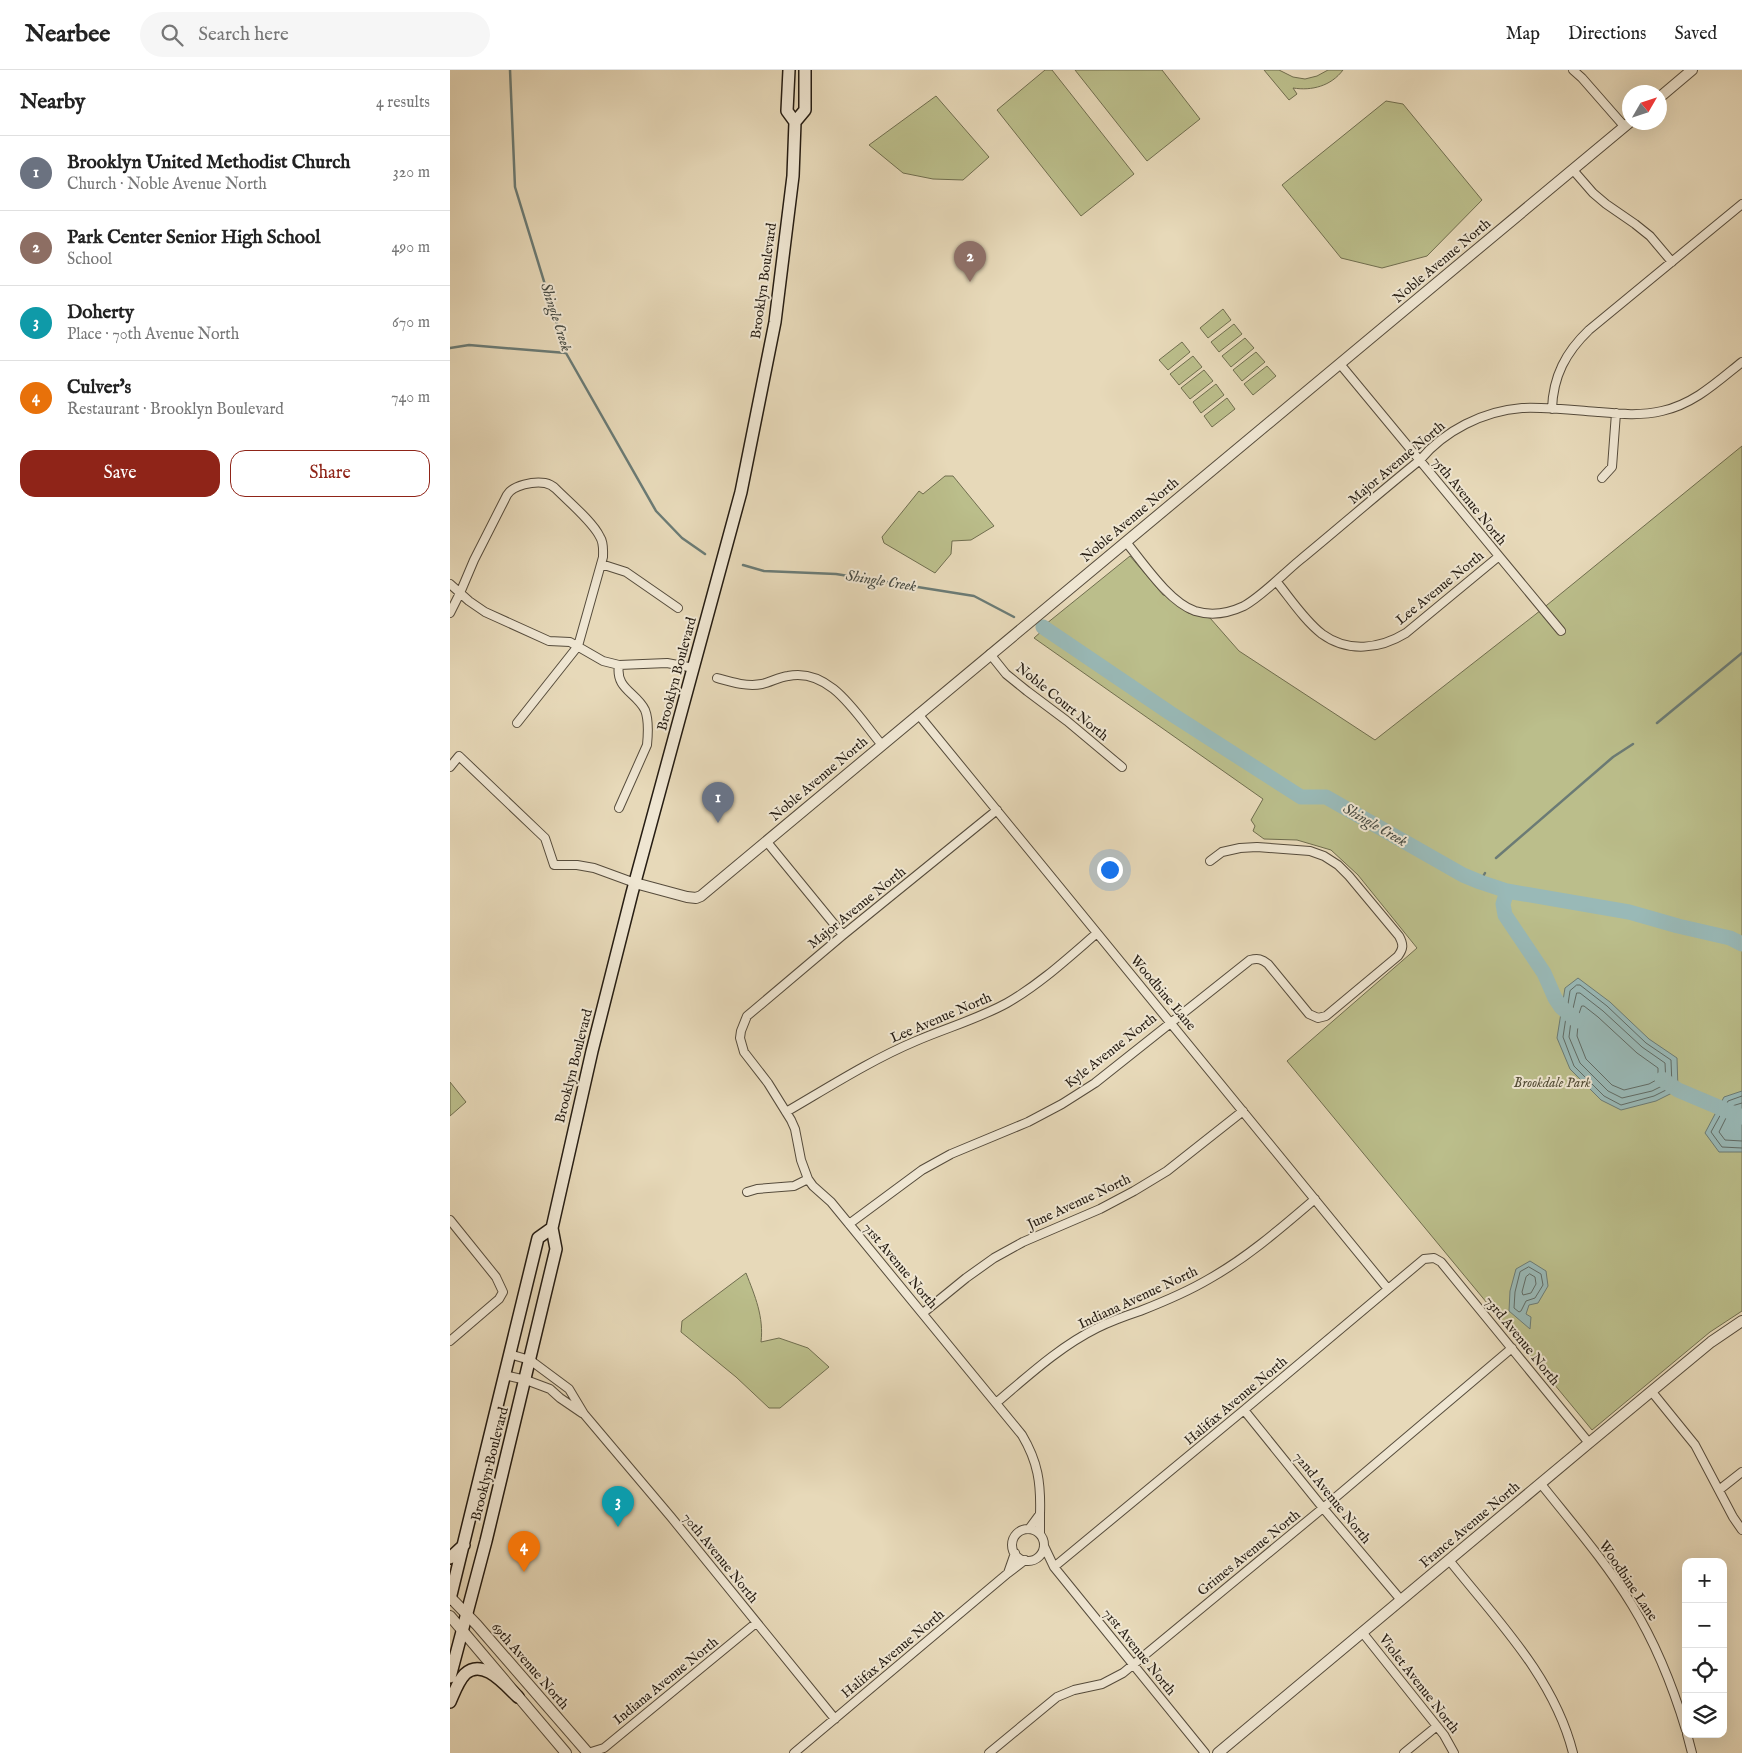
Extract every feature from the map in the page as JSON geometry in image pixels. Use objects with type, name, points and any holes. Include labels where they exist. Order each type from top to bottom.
[{"type":"main road","name":"Brooklyn Boulevard","points":[[789,70],[787,111],[795,122]]},
{"type":"main road","name":"Brooklyn Boulevard","points":[[450,1677],[526,1380],[556,1248],[552,1228],[592,1051],[742,492],[774,322],[793,176],[795,122],[805,110],[805,70]]},
{"type":"main road","name":"Brooklyn Boulevard","points":[[450,1598],[538,1238],[552,1228]]},
{"type":"main road","points":[[450,1558],[464,1546]]},
{"type":"main road","points":[[450,1702],[461,1679],[465,1674],[475,1669],[488,1671],[518,1697]]},
{"type":"street","points":[[1573,70],[1622,119]]},
{"type":"street","points":[[1667,91],[1692,70]]},
{"type":"street","name":"Noble Avenue North","points":[[636,883],[687,898],[701,896],[1622,128]]},
{"type":"street","points":[[1573,170],[1593,193],[1650,236],[1672,262]]},
{"type":"street","points":[[1742,204],[1578,341],[1560,367],[1555,383],[1552,409],[1616,414],[1645,414],[1680,406],[1697,398],[1742,362]]},
{"type":"street","name":"75th Avenue North","points":[[1340,364],[1561,631]]},
{"type":"street","name":"Major Avenue North","points":[[1126,542],[1176,600],[1197,611],[1209,613],[1221,613],[1244,606],[1420,460],[1427,451],[1458,428],[1477,418],[1498,412],[1520,408],[1552,409]]},
{"type":"street","points":[[1602,478],[1612,467],[1616,414]]},
{"type":"street","points":[[450,613],[474,560],[509,492],[517,487],[544,482],[556,489],[596,529],[604,547],[578,646],[517,723]]},
{"type":"street","name":"Lee Avenue North","points":[[1276,581],[1322,634],[1349,646],[1372,646],[1393,641],[1406,632],[1498,557]]},
{"type":"street","points":[[601,564],[626,572],[678,608]]},
{"type":"street","points":[[450,584],[477,608],[543,639],[570,642],[603,661],[619,665],[666,664],[694,668]]},
{"type":"street","name":"Noble Court North","points":[[990,654],[1006,674],[1027,692],[1067,721],[1122,767]]},
{"type":"street","points":[[619,665],[619,680],[644,710],[648,738],[647,745],[619,808]]},
{"type":"street","points":[[717,678],[746,685],[762,684],[800,674],[818,678],[833,688],[882,745]]},
{"type":"street","name":"Woodbine Lane","points":[[918,714],[1388,1288]]},
{"type":"street","points":[[450,767],[458,756],[545,838],[554,865],[577,865],[594,868],[636,883]]},
{"type":"street","name":"Major Avenue North","points":[[741,1031],[747,1016],[997,810]]},
{"type":"street","points":[[767,842],[843,935]]},
{"type":"street","name":"Kyle Avenue North","points":[[849,1224],[922,1170],[951,1154],[1028,1122],[1095,1084],[1245,963],[1256,958],[1263,960],[1309,1014],[1318,1018],[1326,1016],[1398,956],[1403,949],[1403,943],[1349,876],[1338,865],[1324,856],[1310,850],[1257,847],[1222,852],[1210,861]]},
{"type":"street","name":"Lee Avenue North","points":[[786,1112],[879,1058],[980,1016],[1006,1003],[1030,988],[1097,933]]},
{"type":"street","name":"71st Avenue North","points":[[741,1031],[740,1038],[744,1052],[768,1083],[795,1129],[801,1160],[808,1179],[831,1202],[1022,1435],[1030,1449],[1040,1481],[1040,1534]]},
{"type":"street","name":"June Avenue North","points":[[923,1313],[966,1278],[1008,1250],[1100,1209],[1151,1181],[1197,1148],[1242,1110]]},
{"type":"street","points":[[748,1192],[757,1189],[794,1186],[808,1179]]},
{"type":"street","name":"Indiana Avenue North","points":[[996,1403],[1068,1345],[1097,1328],[1176,1296],[1209,1279],[1242,1258],[1316,1199]]},
{"type":"street","points":[[450,1220],[496,1278],[503,1292],[499,1299],[450,1341]]},
{"type":"street","name":"Halifax Avenue North","points":[[1054,1567],[1388,1288],[1424,1259],[1434,1258]]},
{"type":"street","name":"73rd Avenue North","points":[[1434,1258],[1441,1262],[1589,1443]]},
{"type":"street","name":"France Avenue North","points":[[1218,1753],[1711,1342],[1742,1321]]},
{"type":"street","name":"Grimes Avenue North","points":[[989,1753],[1057,1697],[1074,1690],[1102,1684],[1123,1673],[1323,1508],[1512,1348]]},
{"type":"street","name":"70th Avenue North","points":[[509,1354],[530,1360],[569,1389],[584,1414],[671,1517],[834,1719]]},
{"type":"street","name":"70th Avenue North","points":[[504,1375],[526,1380],[550,1389],[584,1414]]},
{"type":"street","points":[[1652,1392],[1695,1445],[1733,1517],[1742,1530]]},
{"type":"street","name":"72nd Avenue North","points":[[1244,1410],[1400,1600]]},
{"type":"street","points":[[1719,1490],[1742,1472]]},
{"type":"street","name":"Woodbine Lane","points":[[1540,1484],[1612,1574],[1632,1605],[1666,1673],[1682,1719]]},
{"type":"street","points":[[1028,1529],[1040,1534],[1044,1546],[1043,1551],[1036,1559],[1025,1560],[1015,1553],[1012,1544],[1016,1535],[1028,1529],[1040,1514]]},
{"type":"street","name":"71st Avenue North","points":[[1044,1546],[1054,1567],[1205,1753]]},
{"type":"street","points":[[1008,1573],[1015,1553]]},
{"type":"street","name":"71st Avenue North","points":[[1036,1559],[1054,1567]]},
{"type":"street","name":"Halifax Avenue North","points":[[794,1753],[1025,1560]]},
{"type":"street","points":[[1448,1560],[1531,1663],[1548,1690],[1562,1721],[1573,1753]]},
{"type":"street","name":"69th Avenue North","points":[[450,1598],[467,1614],[588,1753]]},
{"type":"street","name":"69th Avenue North","points":[[450,1616],[502,1675],[518,1697],[566,1753]]},
{"type":"street","name":"Indiana Avenue North","points":[[588,1753],[604,1748],[756,1623]]},
{"type":"street","name":"Violet Avenue North","points":[[1362,1632],[1437,1726],[1454,1753]]},
{"type":"street","points":[[1404,1753],[1437,1726]]},
{"type":"street","points":[[1688,1738],[1692,1753]]},
{"type":"green space","points":[[1045,70],[1052,70],[1134,174],[1081,216],[997,110]]},
{"type":"green space","points":[[1075,70],[1162,70],[1200,119],[1147,161]]},
{"type":"green space","points":[[1264,70],[1279,70],[1293,77],[1305,79],[1317,76],[1328,70],[1343,70],[1327,84],[1307,89],[1293,88],[1297,94],[1289,100]]},
{"type":"green space","points":[[936,96],[989,157],[963,180],[933,179],[903,173],[869,145]]},
{"type":"green space","points":[[1386,101],[1403,104],[1482,200],[1427,256],[1382,268],[1341,258],[1282,185]]},
{"type":"green space","points":[[1223,309],[1231,320],[1208,338],[1200,328]]},
{"type":"green space","points":[[1234,324],[1242,334],[1219,352],[1211,342]]},
{"type":"green space","points":[[1245,338],[1254,348],[1231,367],[1222,356]]},
{"type":"green space","points":[[1182,342],[1190,352],[1168,370],[1159,360]]},
{"type":"green space","points":[[1256,352],[1265,362],[1242,381],[1233,370]]},
{"type":"green space","points":[[1193,356],[1202,367],[1179,385],[1170,374]]},
{"type":"green space","points":[[1267,366],[1276,376],[1253,395],[1244,384]]},
{"type":"green space","points":[[1204,370],[1213,381],[1190,399],[1181,388]]},
{"type":"green space","points":[[1216,384],[1224,395],[1201,413],[1193,402]]},
{"type":"green space","points":[[1227,398],[1235,409],[1212,427],[1204,416]]},
{"type":"green space","name":"Brookdale Park","points":[[1742,446],[1742,1311],[1710,1332],[1592,1430],[1287,1061],[1417,948],[1358,875],[1331,850],[1297,840],[1264,839],[1253,831],[1255,826],[1251,820],[1263,799],[1034,638],[1043,630],[1041,628],[1130,556],[1163,595],[1167,596],[1188,613],[1210,618],[1239,651],[1375,740],[1536,614]]},
{"type":"green space","points":[[945,476],[953,476],[994,526],[971,540],[952,541],[951,554],[935,573],[884,543],[882,537],[919,491],[923,494]]},
{"type":"green space","points":[[450,1082],[466,1102],[450,1116]]},
{"type":"green space","points":[[746,1273],[760,1315],[761,1342],[779,1338],[808,1348],[829,1367],[780,1408],[769,1408],[736,1377],[681,1332],[682,1321]]},
{"type":"water","points":[[1578,978],[1610,1002],[1649,1039],[1677,1058],[1678,1090],[1656,1101],[1621,1110],[1601,1100],[1570,1069],[1557,1038],[1565,988]]},
{"type":"water","points":[[1742,1091],[1742,1152],[1719,1152],[1705,1133],[1724,1097]]},
{"type":"water","points":[[1530,1261],[1546,1271],[1548,1286],[1538,1303],[1529,1305],[1526,1314],[1531,1317],[1530,1329],[1509,1311],[1510,1291],[1516,1269]]},
{"type":"waterway","name":"Shingle Creek","points":[[510,70],[515,187],[566,353],[656,511],[682,538],[705,554]]},
{"type":"waterway","points":[[450,348],[469,345],[566,353]]},
{"type":"waterway","name":"Shingle Creek","points":[[743,565],[764,571],[836,574],[974,596],[1014,617]]},
{"type":"waterway","name":"Shingle Creek","points":[[1043,627],[1170,713],[1301,797],[1326,797],[1463,875],[1507,891],[1629,912],[1730,938],[1742,944]]},
{"type":"waterway","points":[[1657,723],[1742,653]]},
{"type":"waterway","points":[[1496,858],[1613,757],[1633,744]]},
{"type":"waterway","points":[[1480,882],[1485,873]]},
{"type":"waterway","points":[[1507,891],[1503,904],[1505,915],[1544,973],[1561,1007],[1577,1021]]},
{"type":"waterway","points":[[1662,1079],[1678,1090],[1742,1117]]},
{"type":"place","name":"Park Center Senior High School","points":[[970,282]]},
{"type":"place","name":"Brooklyn United Methodist Church","points":[[718,823]]},
{"type":"place","name":"Doherty","points":[[618,1527]]},
{"type":"place","name":"Culver's","points":[[524,1572]]}]
